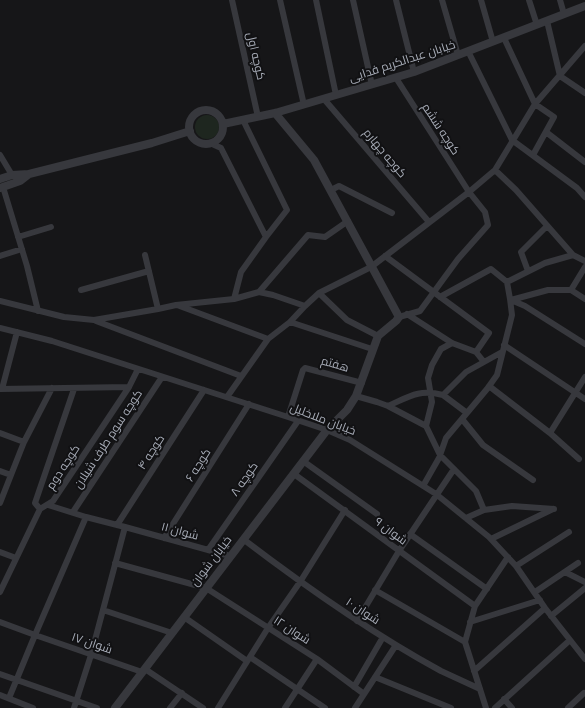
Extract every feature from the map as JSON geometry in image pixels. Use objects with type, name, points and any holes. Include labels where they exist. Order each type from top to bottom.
[{"type":"street","name":"کوچه اول","points":[[232,0],[258,117]]},
{"type":"street","points":[[280,0],[304,105]]},
{"type":"street","points":[[316,0],[336,95]]},
{"type":"street","points":[[353,0],[372,85]]},
{"type":"street","points":[[396,0],[414,72]]},
{"type":"street","points":[[442,0],[458,55]]},
{"type":"street","points":[[481,0],[493,42]]},
{"type":"street","points":[[528,0],[537,25]]},
{"type":"street","points":[[560,0],[564,14]]},
{"type":"street","name":"خیابان عبدالکریم فدایی","points":[[223,124],[275,113],[396,78],[585,6]]},
{"type":"street","points":[[547,21],[560,76],[585,92]]},
{"type":"street","points":[[504,38],[535,104],[554,117],[533,155]]},
{"type":"street","points":[[227,397],[268,339],[290,322],[319,294],[371,267],[469,192],[495,170],[535,104],[585,46]]},
{"type":"street","points":[[468,51],[512,140],[577,188],[585,197]]},
{"type":"street","name":"کوچه ششم","points":[[396,78],[469,192],[485,212],[488,225],[458,259],[434,292]]},
{"type":"street","name":"کوچه چهارم","points":[[324,99],[429,222]]},
{"type":"street","points":[[203,110],[214,112],[219,116],[223,124],[220,137],[216,141],[210,143],[205,144],[195,140],[190,131],[191,120],[203,110]]},
{"type":"street","points":[[275,113],[314,160],[399,317]]},
{"type":"street","points":[[234,299],[241,272],[287,210],[243,120]]},
{"type":"street","points":[[1,184],[12,175],[29,174],[152,143],[190,131]]},
{"type":"street","points":[[546,132],[585,162]]},
{"type":"street","points":[[210,143],[221,148],[266,237]]},
{"type":"street","points":[[0,155],[12,175]]},
{"type":"street","points":[[495,170],[516,190],[573,255],[585,261]]},
{"type":"street","points":[[1,184],[20,181],[29,174]]},
{"type":"street","points":[[1,184],[22,249],[38,311]]},
{"type":"street","points":[[331,190],[339,186],[392,213]]},
{"type":"street","points":[[259,292],[308,235],[324,238],[348,221]]},
{"type":"street","points":[[528,270],[521,252],[547,226]]},
{"type":"street","points":[[18,237],[51,227]]},
{"type":"street","points":[[0,256],[22,249]]},
{"type":"street","points":[[145,255],[158,309]]},
{"type":"street","points":[[507,282],[528,270],[545,263],[573,255]]},
{"type":"street","points":[[385,256],[489,333],[476,352]]},
{"type":"street","points":[[571,290],[585,267]]},
{"type":"street","points":[[423,486],[440,455],[446,438],[497,375],[512,315],[511,300],[507,282],[490,270],[440,297]]},
{"type":"street","points":[[81,290],[149,271]]},
{"type":"street","points":[[511,300],[548,290],[571,290],[585,299]]},
{"type":"street","points":[[94,320],[176,305],[234,299],[259,292],[273,295],[305,306]]},
{"type":"street","points":[[319,294],[347,320],[378,336],[399,317],[420,311],[434,292]]},
{"type":"street","points":[[511,300],[526,306],[585,344]]},
{"type":"street","points":[[0,301],[64,317],[94,320],[241,376]]},
{"type":"street","points":[[176,305],[268,339]]},
{"type":"street","points":[[407,314],[452,343],[476,352],[484,362]]},
{"type":"street","points":[[290,322],[372,349]]},
{"type":"street","name":"خیابان ملاخلیل","points":[[0,328],[52,341],[249,404],[327,430],[350,440],[436,494],[491,539],[516,566],[551,616],[585,659]]},
{"type":"street","points":[[17,332],[1,389],[129,387]]},
{"type":"street","name":"خیابان شوان","points":[[115,708],[327,430],[347,410],[362,383],[372,349],[378,336]]},
{"type":"street","points":[[426,426],[432,402],[428,378],[432,365],[441,349],[452,343]]},
{"type":"street","points":[[504,345],[585,399]]},
{"type":"street","points":[[443,395],[466,372],[502,352]]},
{"type":"street","name":"هفتم","points":[[288,417],[303,370],[305,368],[362,383]]},
{"type":"street","name":"کوچه دوم","points":[[40,509],[53,501],[129,387],[138,369]]},
{"type":"street","name":"کوچه سوم طرف شیلان","points":[[73,512],[162,377]]},
{"type":"street","points":[[550,433],[585,377]]},
{"type":"street","points":[[489,386],[550,433],[579,459]]},
{"type":"street","points":[[0,502],[24,442],[52,388]]},
{"type":"street","points":[[0,592],[40,509],[35,503],[74,389]]},
{"type":"street","name":"کوچه ۴","points":[[117,525],[204,390]]},
{"type":"street","points":[[388,406],[419,393],[430,392],[443,395],[467,412]]},
{"type":"street","points":[[356,396],[388,406],[426,426],[440,455],[476,491],[484,510]]},
{"type":"street","name":"کوچه ۶","points":[[164,538],[249,404]]},
{"type":"street","points":[[462,419],[483,444],[533,480]]},
{"type":"street","name":"کوچه ۸","points":[[208,550],[298,421]]},
{"type":"street","points":[[0,433],[24,442]]},
{"type":"street","points":[[303,461],[377,514]]},
{"type":"street","points":[[357,621],[399,551],[454,469]]},
{"type":"street","points":[[0,471],[11,475]]},
{"type":"street","name":"شوان ۹","points":[[294,474],[475,606]]},
{"type":"street","name":"شوان ۱۱","points":[[48,505],[86,517],[230,556]]},
{"type":"street","points":[[466,518],[484,510],[512,506],[554,508],[491,539]]},
{"type":"street","points":[[221,707],[248,659],[300,582],[345,510]]},
{"type":"street","points":[[33,708],[3,698],[16,680],[86,517]]},
{"type":"street","points":[[74,708],[91,655],[125,527]]},
{"type":"street","points":[[516,566],[569,532]]},
{"type":"street","points":[[410,534],[487,589]]},
{"type":"street","name":"شوان ۱۰","points":[[243,539],[300,582],[357,621],[442,671],[480,688]]},
{"type":"street","points":[[0,552],[16,558]]},
{"type":"street","points":[[486,708],[465,642],[475,606],[508,557]]},
{"type":"street","points":[[535,592],[578,562]]},
{"type":"street","name":"شوان ۱۲","points":[[115,563],[206,588],[317,660],[364,694]]},
{"type":"street","points":[[565,572],[585,582]]},
{"type":"street","points":[[551,616],[585,588]]},
{"type":"street","points":[[375,590],[465,642]]},
{"type":"street","points":[[470,622],[540,600]]},
{"type":"street","points":[[474,671],[546,608]]},
{"type":"street","points":[[103,610],[172,633]]},
{"type":"street","points":[[184,617],[325,708]]},
{"type":"street","name":"شوان ۱۷","points":[[0,622],[91,655],[144,670],[182,693],[203,708]]},
{"type":"street","points":[[354,687],[383,637]]},
{"type":"street","points":[[495,708],[570,640]]},
{"type":"street","points":[[355,708],[396,645]]},
{"type":"street","points":[[285,708],[317,660]]},
{"type":"street","points":[[0,674],[97,708]]},
{"type":"street","points":[[375,676],[451,708]]},
{"type":"street","points":[[170,708],[182,693]]},
{"type":"street","points":[[568,708],[584,693]]},
{"type":"street","points":[[504,700],[512,708]]},
{"type":"shaded area","points":[[207,115],[212,116],[218,122],[218,132],[212,138],[207,139],[202,138],[196,132],[195,127],[196,122],[202,116]]}]
